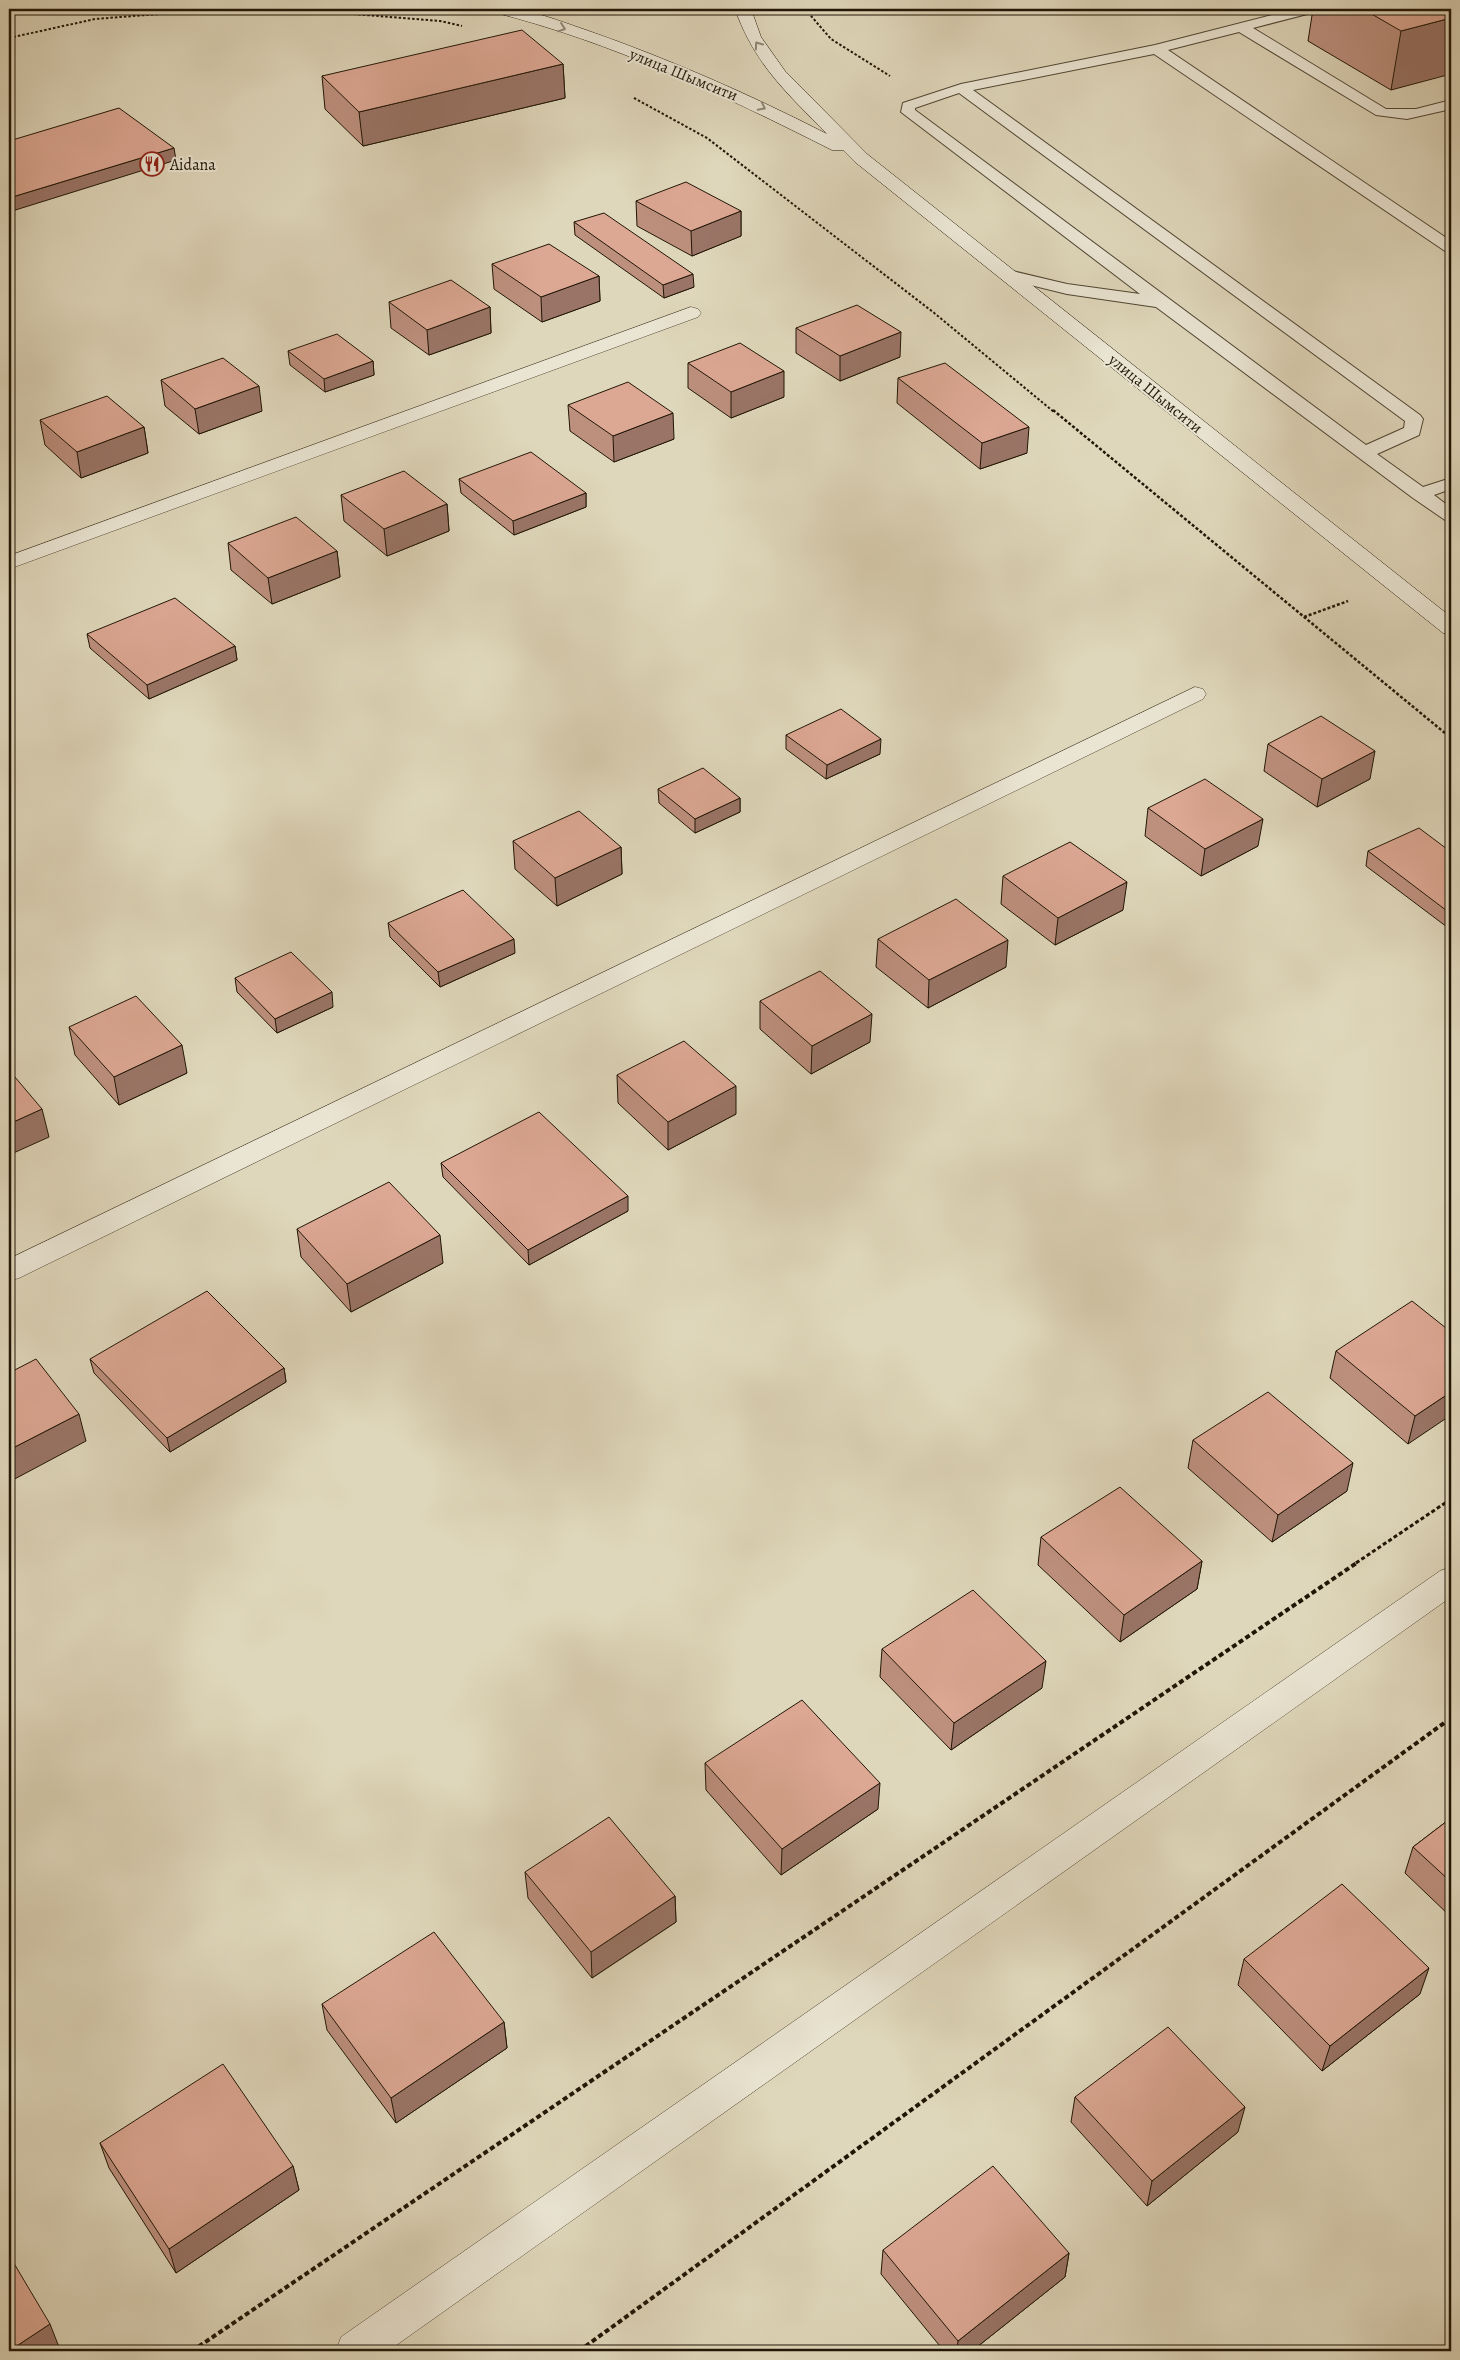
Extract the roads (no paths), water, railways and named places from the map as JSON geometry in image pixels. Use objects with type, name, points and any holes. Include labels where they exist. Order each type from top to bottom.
[{"type":"street","name":"улица Шымсити","points":[[499,9],[516,12],[622,48],[739,96],[861,158]]},
{"type":"street","name":"улица Шымсити","points":[[743,9],[753,37],[779,75],[861,158],[1451,628]]},
{"type":"street","points":[[9,563],[691,313]]},
{"type":"street","points":[[9,1271],[1195,694]]},
{"type":"street","points":[[355,2351],[1451,1580]]},
{"type":"lane","points":[[1310,9],[1156,49],[961,88],[908,106],[908,112],[1160,302],[1451,516]]},
{"type":"lane","points":[[1239,26],[1381,112],[1392,116],[1408,116],[1451,104]]},
{"type":"lane","points":[[1156,49],[1451,248]]},
{"type":"lane","points":[[961,88],[1414,419],[1413,432],[1364,453]]},
{"type":"lane","points":[[1008,275],[1067,289],[1160,302]]},
{"type":"lane","points":[[1419,494],[1451,482]]},
{"type":"place","name":"Aidana","points":[[152,164]]}]
